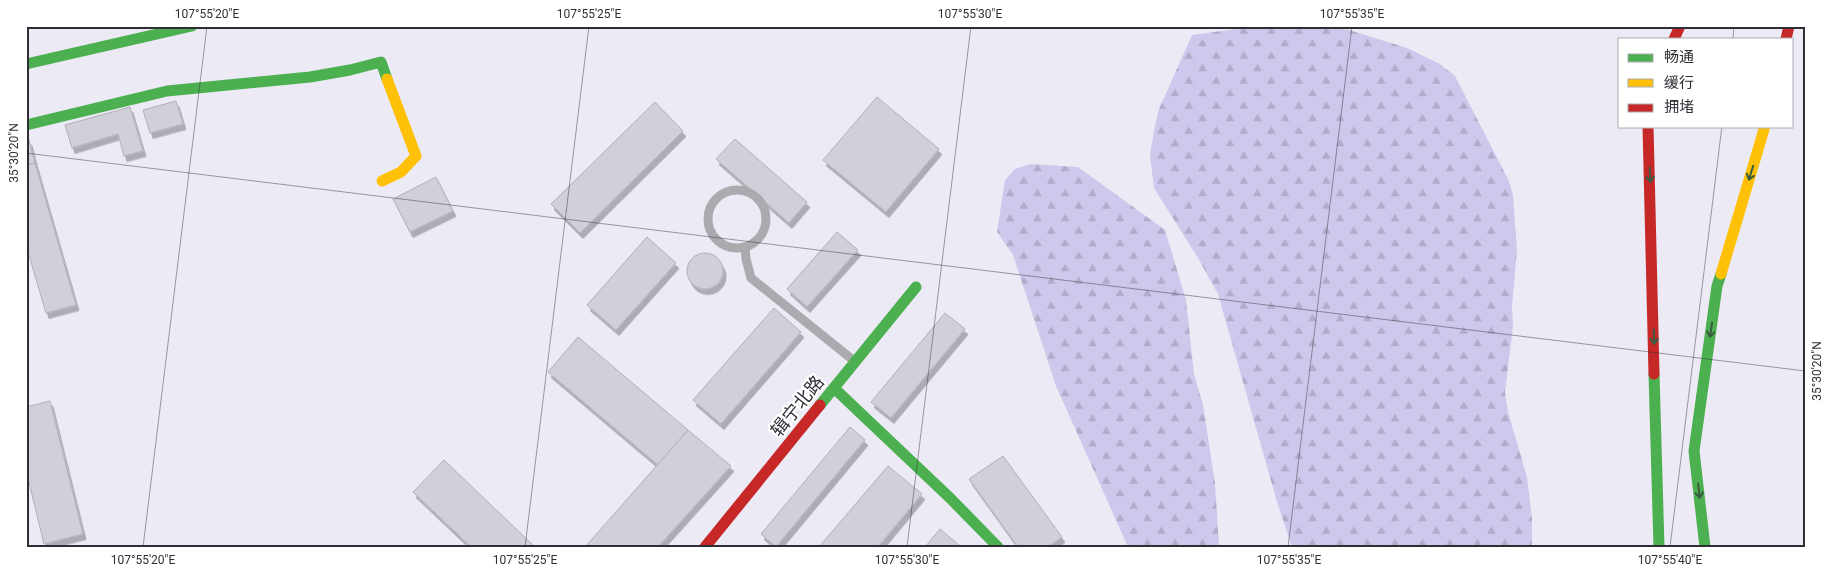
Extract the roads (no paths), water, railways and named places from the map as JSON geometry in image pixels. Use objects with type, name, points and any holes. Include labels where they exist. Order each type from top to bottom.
[{"type":"main road","points":[[26,64],[192,26]]},
{"type":"main road","points":[[1674,38],[1680,26]]},
{"type":"main road","points":[[26,126],[76,112],[167,91],[310,77],[381,62],[416,156],[401,172],[382,181]]},
{"type":"main road","points":[[1648,128],[1659,547]]},
{"type":"main road","points":[[1705,547],[1694,451],[1711,325],[1717,286],[1764,128]]},
{"type":"main road","name":"辑宁北路","points":[[706,547],[916,287]]},
{"type":"main road","points":[[834,388],[950,498],[998,547]]},
{"type":"lane","points":[[737,190],[755,196],[765,211],[766,220],[760,238],[753,244],[745,247],[736,249],[719,243],[712,236],[708,228],[707,218],[709,209],[720,195],[728,191],[737,190]]},
{"type":"lane","points":[[745,247],[746,259],[752,278],[855,361]]}]
